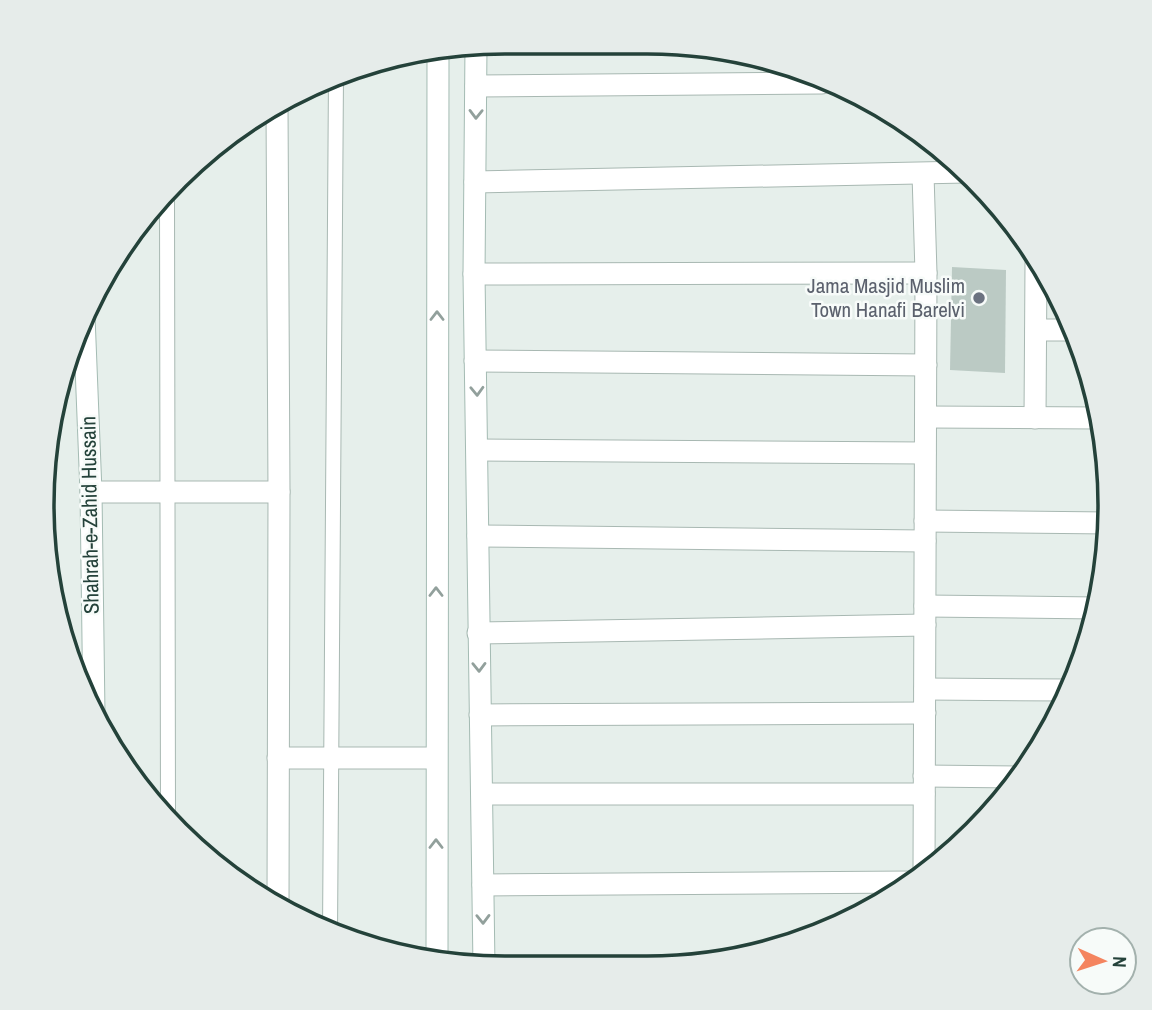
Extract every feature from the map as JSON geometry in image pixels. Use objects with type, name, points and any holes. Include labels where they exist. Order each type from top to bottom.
[{"type":"street","points":[[476,55],[474,274],[479,450],[478,633],[483,794],[484,955]]},
{"type":"street","points":[[437,950],[438,59]]},
{"type":"street","points":[[476,86],[805,83]]},
{"type":"street","points":[[278,116],[278,894]]},
{"type":"street","points":[[475,182],[951,173]]},
{"type":"street","points":[[923,174],[926,273],[924,785],[928,857]]},
{"type":"street","points":[[474,274],[926,273]]},
{"type":"street","points":[[1035,418],[1036,278]]},
{"type":"street","points":[[1036,330],[1062,330]]},
{"type":"street","name":"Shahrah-e-Zahid Hussain","points":[[85,343],[91,492],[94,687]]},
{"type":"street","points":[[475,361],[926,365]]},
{"type":"street","points":[[926,417],[1089,418]]},
{"type":"street","points":[[479,450],[925,453]]},
{"type":"street","points":[[91,492],[279,492]]},
{"type":"street","points":[[478,536],[925,531],[1097,524]]},
{"type":"street","points":[[478,633],[1085,608]]},
{"type":"street","points":[[925,690],[1057,690]]},
{"type":"street","points":[[480,715],[925,713]]},
{"type":"street","points":[[278,758],[436,758]]},
{"type":"street","points":[[483,794],[924,785],[1006,778]]},
{"type":"street","points":[[482,884],[894,882]]},
{"type":"lane","points":[[330,920],[336,88]]},
{"type":"lane","points":[[167,207],[169,805]]},
{"type":"building","points":[[952,267],[1006,270],[1005,373],[950,370]]},
{"type":"place","name":"Jama Masjid Muslim Town Hanafi Barelvi","points":[[979,298]]}]
